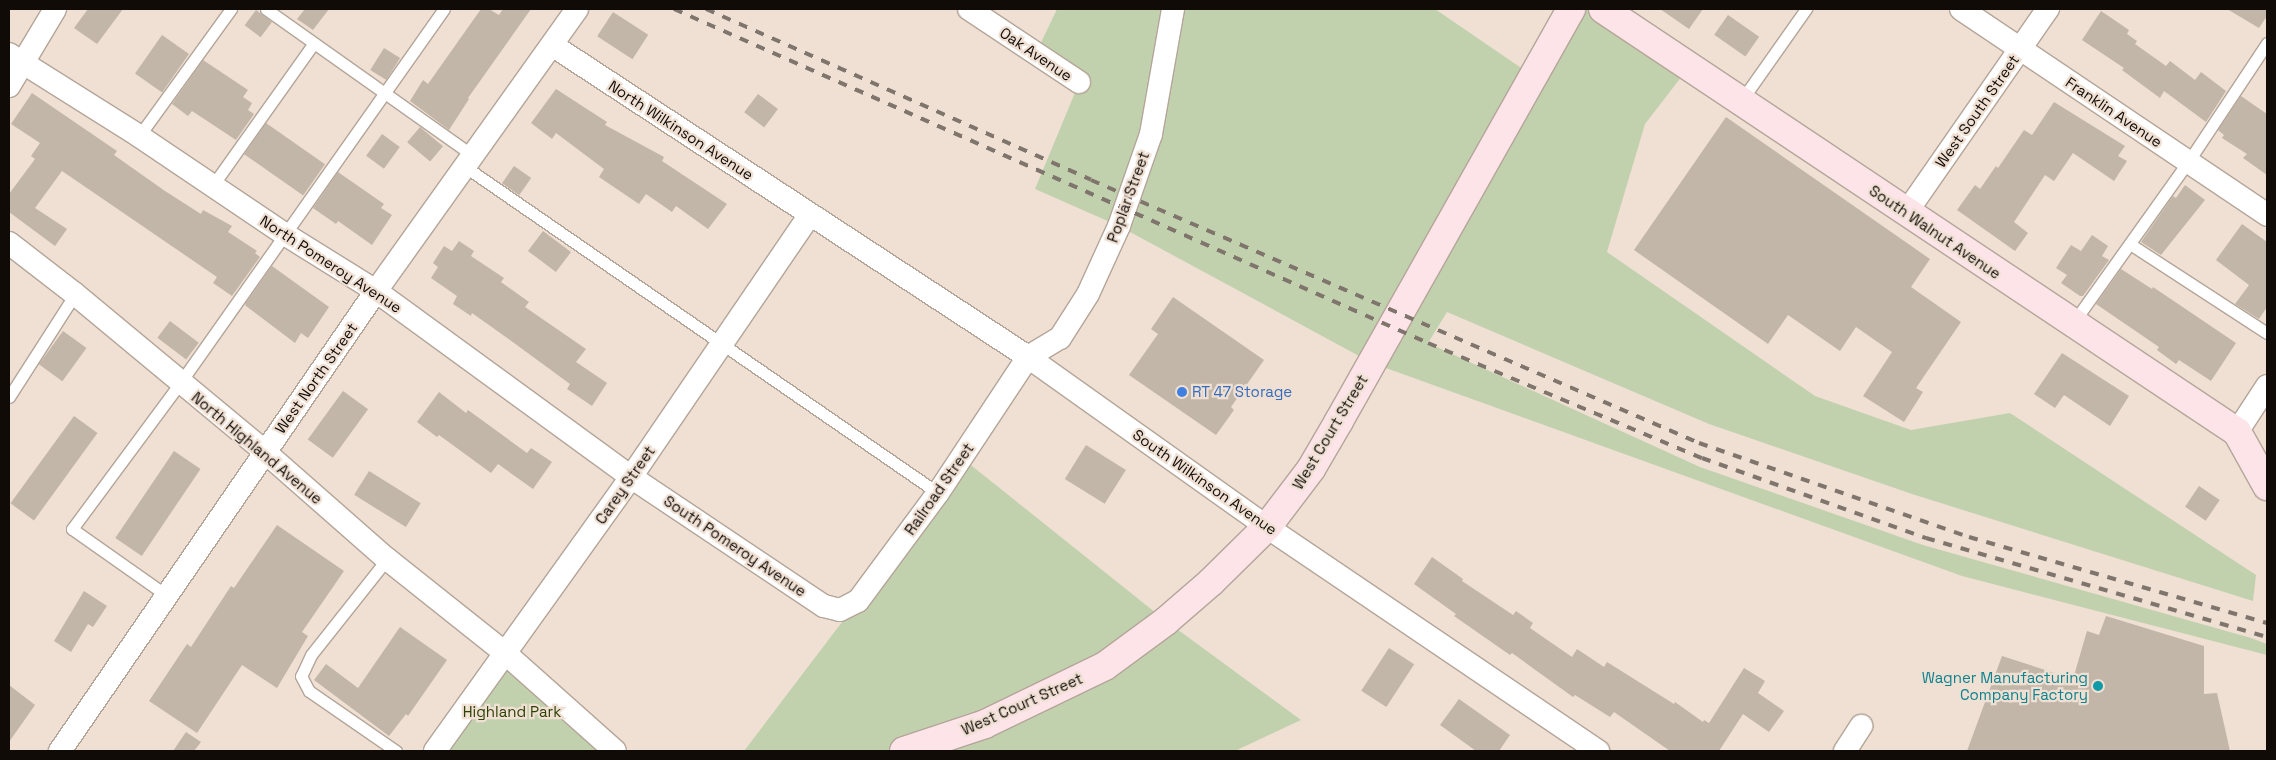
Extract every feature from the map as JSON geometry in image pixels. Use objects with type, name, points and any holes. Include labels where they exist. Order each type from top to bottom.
[{"type":"main road","name":"West Court Street","points":[[904,751],[985,724],[1105,666],[1166,621],[1211,582],[1267,527],[1311,469],[1571,9]]},
{"type":"main road","name":"South Walnut Avenue","points":[[1603,9],[1906,213],[2237,432]]},
{"type":"main road","points":[[2237,432],[2267,486]]},
{"type":"street","points":[[9,86],[16,59],[55,9]]},
{"type":"street","name":"Oak Avenue","points":[[969,9],[1079,82]]},
{"type":"street","name":"Poplar Street","points":[[1028,357],[1060,338],[1088,294],[1119,226],[1151,134],[1173,9]]},
{"type":"street","name":"Franklin Avenue","points":[[1961,9],[2267,215]]},
{"type":"street","name":"West South Street","points":[[1906,213],[2048,9]]},
{"type":"street","name":"West North Street","points":[[60,751],[376,291],[552,45],[571,10]]},
{"type":"street","name":"North Wilkinson Avenue","points":[[552,45],[810,215]]},
{"type":"street","name":"North Pomeroy Avenue","points":[[16,59],[139,136],[286,235],[376,291],[631,478]]},
{"type":"street","name":"South Wilkinson Avenue","points":[[810,215],[1028,357],[1267,527],[1598,751]]},
{"type":"street","name":"Carey Street","points":[[435,751],[631,478],[810,215]]},
{"type":"street","name":"North Highland Avenue","points":[[9,244],[74,294],[266,452],[387,559],[505,653],[614,751]]},
{"type":"street","name":"Railroad Street","points":[[840,610],[858,601],[938,493],[1028,357]]},
{"type":"street","points":[[2237,432],[2267,386]]},
{"type":"street","name":"South Pomeroy Avenue","points":[[631,478],[824,606],[840,610]]},
{"type":"street","points":[[1844,751],[1861,726]]},
{"type":"lane","points":[[139,136],[230,9]]},
{"type":"lane","points":[[266,9],[384,94],[468,161],[721,345],[938,493]]},
{"type":"lane","points":[[166,595],[72,529],[286,235],[444,9]]},
{"type":"lane","points":[[1741,102],[1806,9]]},
{"type":"lane","points":[[213,185],[314,43]]},
{"type":"lane","points":[[2073,323],[2188,162],[2267,43]]},
{"type":"lane","points":[[2130,244],[2267,333]]},
{"type":"lane","points":[[9,397],[74,294]]},
{"type":"lane","name":"South Walnut Avenue","points":[[2237,432],[2260,448]]},
{"type":"lane","points":[[387,559],[311,655],[302,676],[309,690],[396,751]]},
{"type":"green space","points":[[1057,9],[1435,9],[1533,76],[1571,9],[1603,9],[1689,67],[1645,124],[1607,252],[1815,396],[1911,430],[2010,413],[2256,575],[2253,601],[1912,494],[1709,424],[1447,312],[1428,343],[1700,467],[1923,545],[2251,638],[2267,644],[2267,655],[1962,576],[1372,363],[1119,226],[1035,189],[1079,83],[1036,53]]},
{"type":"green space","points":[[962,458],[1166,621],[1301,720],[1235,751],[744,751],[858,601]]},
{"type":"green space","name":"Highland Park","points":[[505,653],[615,751],[435,751]]},
{"type":"building","points":[[88,9],[123,9],[97,44],[74,28]]},
{"type":"building","points":[[305,9],[329,9],[313,30],[297,19]]},
{"type":"building","points":[[481,9],[489,9],[499,15],[503,9],[531,9],[468,98],[449,130],[410,101],[423,80],[428,84]]},
{"type":"building","points":[[1660,9],[1703,9],[1689,29]]},
{"type":"building","points":[[2227,9],[2267,9],[2267,16],[2259,28]]},
{"type":"building","points":[[256,10],[272,22],[261,37],[245,25]]},
{"type":"building","points":[[2101,11],[2129,30],[2127,34],[2137,41],[2135,44],[2166,66],[2170,61],[2195,80],[2201,72],[2226,91],[2206,122],[2164,91],[2160,98],[2122,70],[2124,68],[2082,40]]},
{"type":"building","points":[[613,12],[648,35],[632,59],[597,36]]},
{"type":"building","points":[[1728,15],[1759,37],[1745,56],[1714,35]]},
{"type":"building","points":[[162,35],[189,54],[162,92],[135,74]]},
{"type":"building","points":[[384,48],[400,58],[386,80],[370,70]]},
{"type":"building","points":[[203,60],[248,90],[243,97],[252,103],[248,110],[254,114],[236,140],[192,111],[188,116],[172,104]]},
{"type":"building","points":[[556,89],[607,122],[605,125],[664,157],[662,161],[727,204],[708,229],[676,206],[672,212],[646,194],[639,204],[599,177],[604,169],[556,133],[552,139],[531,123]]},
{"type":"building","points":[[32,93],[117,151],[114,155],[165,191],[201,214],[203,210],[232,226],[228,232],[257,251],[255,253],[260,257],[232,296],[213,283],[217,277],[62,171],[35,208],[67,229],[55,246],[9,212],[9,194],[35,159],[31,156],[40,143],[11,124]]},
{"type":"building","points":[[758,94],[778,109],[764,127],[744,112]]},
{"type":"building","points":[[2241,96],[2267,114],[2267,175],[2243,158],[2247,154],[2222,138],[2224,135],[2218,130]]},
{"type":"building","points":[[2054,102],[2125,146],[2118,156],[2127,161],[2114,181],[2073,153],[2054,181],[2045,175],[2014,222],[2028,233],[2015,251],[1957,210],[1975,185],[1980,189],[1996,166],[1998,168],[2024,130],[2032,135]]},
{"type":"building","points":[[1726,117],[1930,259],[1911,287],[1961,322],[1916,388],[1923,392],[1904,422],[1863,396],[1892,352],[1856,327],[1840,351],[1788,315],[1768,344],[1634,250]]},
{"type":"building","points":[[266,123],[325,164],[303,195],[244,154]]},
{"type":"building","points":[[420,127],[443,146],[430,162],[407,142]]},
{"type":"building","points":[[382,134],[400,147],[384,169],[366,156]]},
{"type":"building","points":[[514,166],[531,178],[519,195],[502,183]]},
{"type":"building","points":[[338,172],[384,204],[381,208],[392,215],[372,245],[338,221],[336,224],[313,208]]},
{"type":"building","points":[[2185,185],[2205,200],[2161,255],[2141,242],[2173,196],[2176,198]]},
{"type":"building","points":[[2242,224],[2267,242],[2267,307],[2259,319],[2235,304],[2249,285],[2216,260]]},
{"type":"building","points":[[543,231],[571,252],[556,272],[528,251]]},
{"type":"building","points":[[2092,235],[2108,246],[2102,256],[2109,260],[2083,296],[2080,296],[2061,283],[2067,275],[2056,268],[2071,245],[2081,251]]},
{"type":"building","points":[[459,241],[474,251],[471,256],[504,278],[501,282],[529,302],[525,307],[586,349],[576,362],[607,383],[592,406],[567,389],[570,384],[472,313],[471,316],[453,304],[457,296],[431,278],[438,267],[433,263],[444,246],[452,251]]},
{"type":"building","points":[[272,266],[329,307],[308,338],[301,333],[295,343],[245,304]]},
{"type":"building","points":[[2121,269],[2152,289],[2153,287],[2236,343],[2211,381],[2179,360],[2176,364],[2157,350],[2159,347],[2096,304]]},
{"type":"building","points":[[1173,297],[1264,360],[1231,407],[1234,410],[1216,435],[1129,375],[1158,334],[1151,329]]},
{"type":"building","points":[[170,321],[199,343],[186,359],[157,338]]},
{"type":"building","points":[[63,331],[86,348],[62,381],[39,364]]},
{"type":"building","points":[[2062,353],[2129,396],[2110,426],[2064,395],[2055,408],[2034,394]]},
{"type":"building","points":[[343,391],[368,409],[333,458],[308,440]]},
{"type":"building","points":[[439,392],[466,413],[468,410],[527,453],[531,448],[552,462],[533,489],[498,464],[491,473],[439,435],[437,437],[417,422]]},
{"type":"building","points":[[74,416],[97,433],[34,520],[11,503]]},
{"type":"building","points":[[1086,445],[1126,470],[1105,504],[1065,479]]},
{"type":"building","points":[[174,451],[201,469],[142,556],[115,538]]},
{"type":"building","points":[[369,471],[421,503],[406,527],[354,495]]},
{"type":"building","points":[[2199,486],[2220,500],[2206,521],[2185,507]]},
{"type":"building","points":[[277,525],[344,571],[302,632],[308,636],[277,688],[242,665],[197,733],[149,701],[187,644],[191,647],[231,586],[234,588]]},
{"type":"building","points":[[1432,557],[1463,579],[1462,581],[1513,615],[1516,611],[1533,623],[1530,628],[1572,657],[1577,649],[1604,667],[1607,662],[1674,704],[1675,702],[1703,722],[1704,720],[1709,723],[1744,668],[1765,681],[1758,693],[1784,711],[1769,732],[1743,714],[1719,751],[1670,751],[1614,712],[1610,717],[1575,695],[1573,697],[1512,653],[1510,655],[1454,616],[1456,614],[1414,584]]},
{"type":"building","points":[[84,591],[107,606],[93,627],[88,624],[71,652],[54,641]]},
{"type":"building","name":"Wagner Manufacturing Company Factory","points":[[2106,616],[2204,646],[2204,694],[2217,693],[2230,751],[1967,751],[2002,656],[2073,679],[2087,631],[2099,635]]},
{"type":"building","points":[[400,627],[447,660],[408,716],[406,714],[389,736],[314,680],[326,664],[358,688]]},
{"type":"building","points":[[1389,648],[1414,664],[1386,707],[1361,691]]},
{"type":"building","points":[[9,685],[35,705],[9,742]]},
{"type":"building","points":[[1459,699],[1510,735],[1499,751],[1476,751],[1440,725]]},
{"type":"building","points":[[186,732],[201,742],[194,751],[173,751]]},
{"type":"railway","points":[[674,9],[1428,343],[1702,458],[1926,538],[2267,637]]},
{"type":"railway","points":[[706,9],[1091,180],[1699,443],[1969,537],[2267,623]]},
{"type":"place","name":"RT 47 Storage","points":[[1182,392]]},
{"type":"place","name":"Wagner Manufacturing Company Factory","points":[[2098,686]]}]
